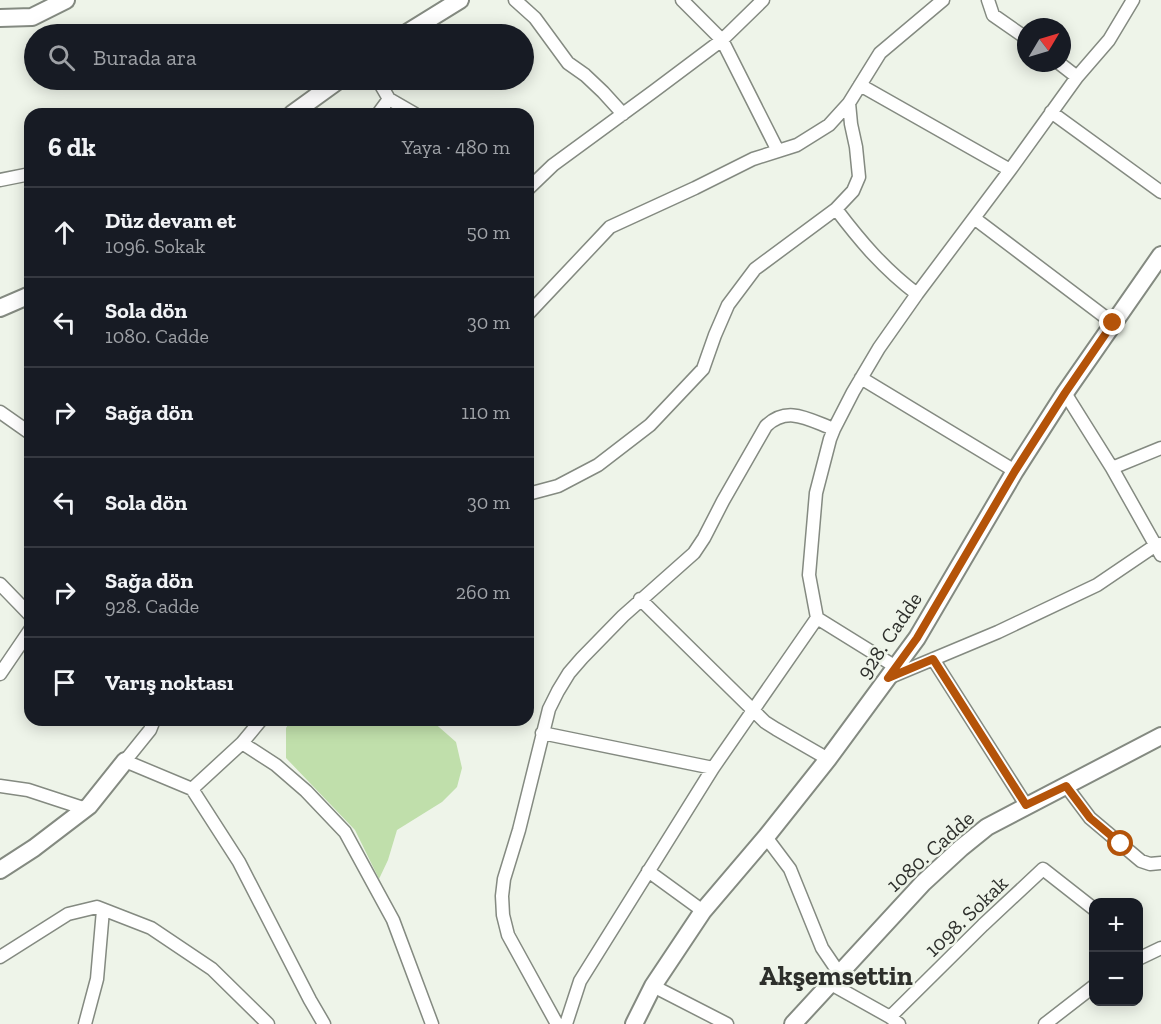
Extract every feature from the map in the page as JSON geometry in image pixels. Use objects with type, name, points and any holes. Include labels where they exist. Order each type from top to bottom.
[{"type":"street","points":[[0,18],[32,17],[66,0]]},
{"type":"street","points":[[421,24],[460,0]]},
{"type":"street","points":[[515,0],[535,18],[568,63],[585,75],[623,114]]},
{"type":"street","points":[[682,0],[722,40],[778,151]]},
{"type":"street","points":[[534,183],[553,165],[722,40],[763,0]]},
{"type":"street","points":[[534,308],[610,227],[753,159],[797,145],[829,125],[849,103],[880,53],[943,0]]},
{"type":"street","points":[[988,0],[993,15],[1017,32]]},
{"type":"street","points":[[1065,393],[1159,548],[1096,585],[998,632],[933,659],[892,672],[817,618],[809,575],[816,493],[834,429],[879,348],[1077,77],[1109,40],[1133,0]]},
{"type":"street","points":[[1071,72],[1077,77]]},
{"type":"street","points":[[860,85],[1010,170]]},
{"type":"street","points":[[300,108],[325,90]]},
{"type":"street","points":[[384,90],[389,99],[405,108]]},
{"type":"street","points":[[382,108],[389,99]]},
{"type":"street","points":[[534,492],[558,486],[598,465],[650,425],[703,369],[728,305],[755,269],[836,209],[853,191],[859,177],[849,103]]},
{"type":"street","points":[[1051,112],[1161,192]]},
{"type":"street","points":[[0,180],[24,175]]},
{"type":"street","points":[[836,209],[876,259],[917,294]]},
{"type":"street","points":[[974,218],[1113,323]]},
{"type":"street","name":"928. Cadde","points":[[634,1024],[653,986],[703,911],[828,759],[917,638],[1015,471],[1065,393],[1161,255]]},
{"type":"street","points":[[0,308],[24,298]]},
{"type":"street","points":[[861,378],[1015,471]]},
{"type":"street","points":[[0,412],[24,428]]},
{"type":"street","points":[[556,1024],[508,935],[503,915],[502,896],[504,879],[528,796],[549,709],[569,673],[582,658],[640,599],[694,554],[766,426],[774,419],[791,414],[834,429]]},
{"type":"street","points":[[1112,468],[1161,448]]},
{"type":"street","points":[[0,584],[24,609]]},
{"type":"street","points":[[640,599],[765,722],[828,759]]},
{"type":"street","points":[[566,1024],[580,981],[648,871],[713,768],[817,618]]},
{"type":"street","points":[[0,674],[24,639]]},
{"type":"street","points":[[933,659],[1026,805]]},
{"type":"street","points":[[0,870],[34,848],[86,808],[152,726]]},
{"type":"street","points":[[192,789],[242,743],[256,726]]},
{"type":"street","points":[[542,733],[713,768]]},
{"type":"street","name":"1080. Cadde","points":[[793,1024],[923,883],[987,827],[1161,736]]},
{"type":"street","points":[[242,743],[276,765],[306,791],[345,832],[393,920],[432,1024]]},
{"type":"street","points":[[125,761],[192,789],[239,862],[324,1024]]},
{"type":"street","points":[[0,786],[28,790],[86,808]]},
{"type":"street","points":[[1066,786],[1090,818],[1141,861],[1150,864],[1161,863]]},
{"type":"street","points":[[766,837],[790,869],[835,978],[895,1021]]},
{"type":"street","name":"1098. Sokak","points":[[895,1021],[983,925],[1043,869],[1089,905]]},
{"type":"street","points":[[648,871],[703,911]]},
{"type":"street","points":[[0,957],[68,914],[97,907],[151,928],[212,969],[268,1024]]},
{"type":"street","points":[[89,1023],[98,979],[103,910]]},
{"type":"street","points":[[653,986],[727,1024]]},
{"type":"street","points":[[1045,1024],[1089,990]]},
{"type":"green space","points":[[287,726],[438,726],[456,742],[462,768],[457,787],[442,802],[397,830],[388,860],[379,879],[355,830],[286,758]]},
{"type":"district","name":"Akşemsettin","points":[[836,976]]},
{"type":"route","points":[[1113,323],[1015,471],[917,638],[888,678],[933,659],[1026,805],[1066,786],[1090,818],[1121,844]]}]
